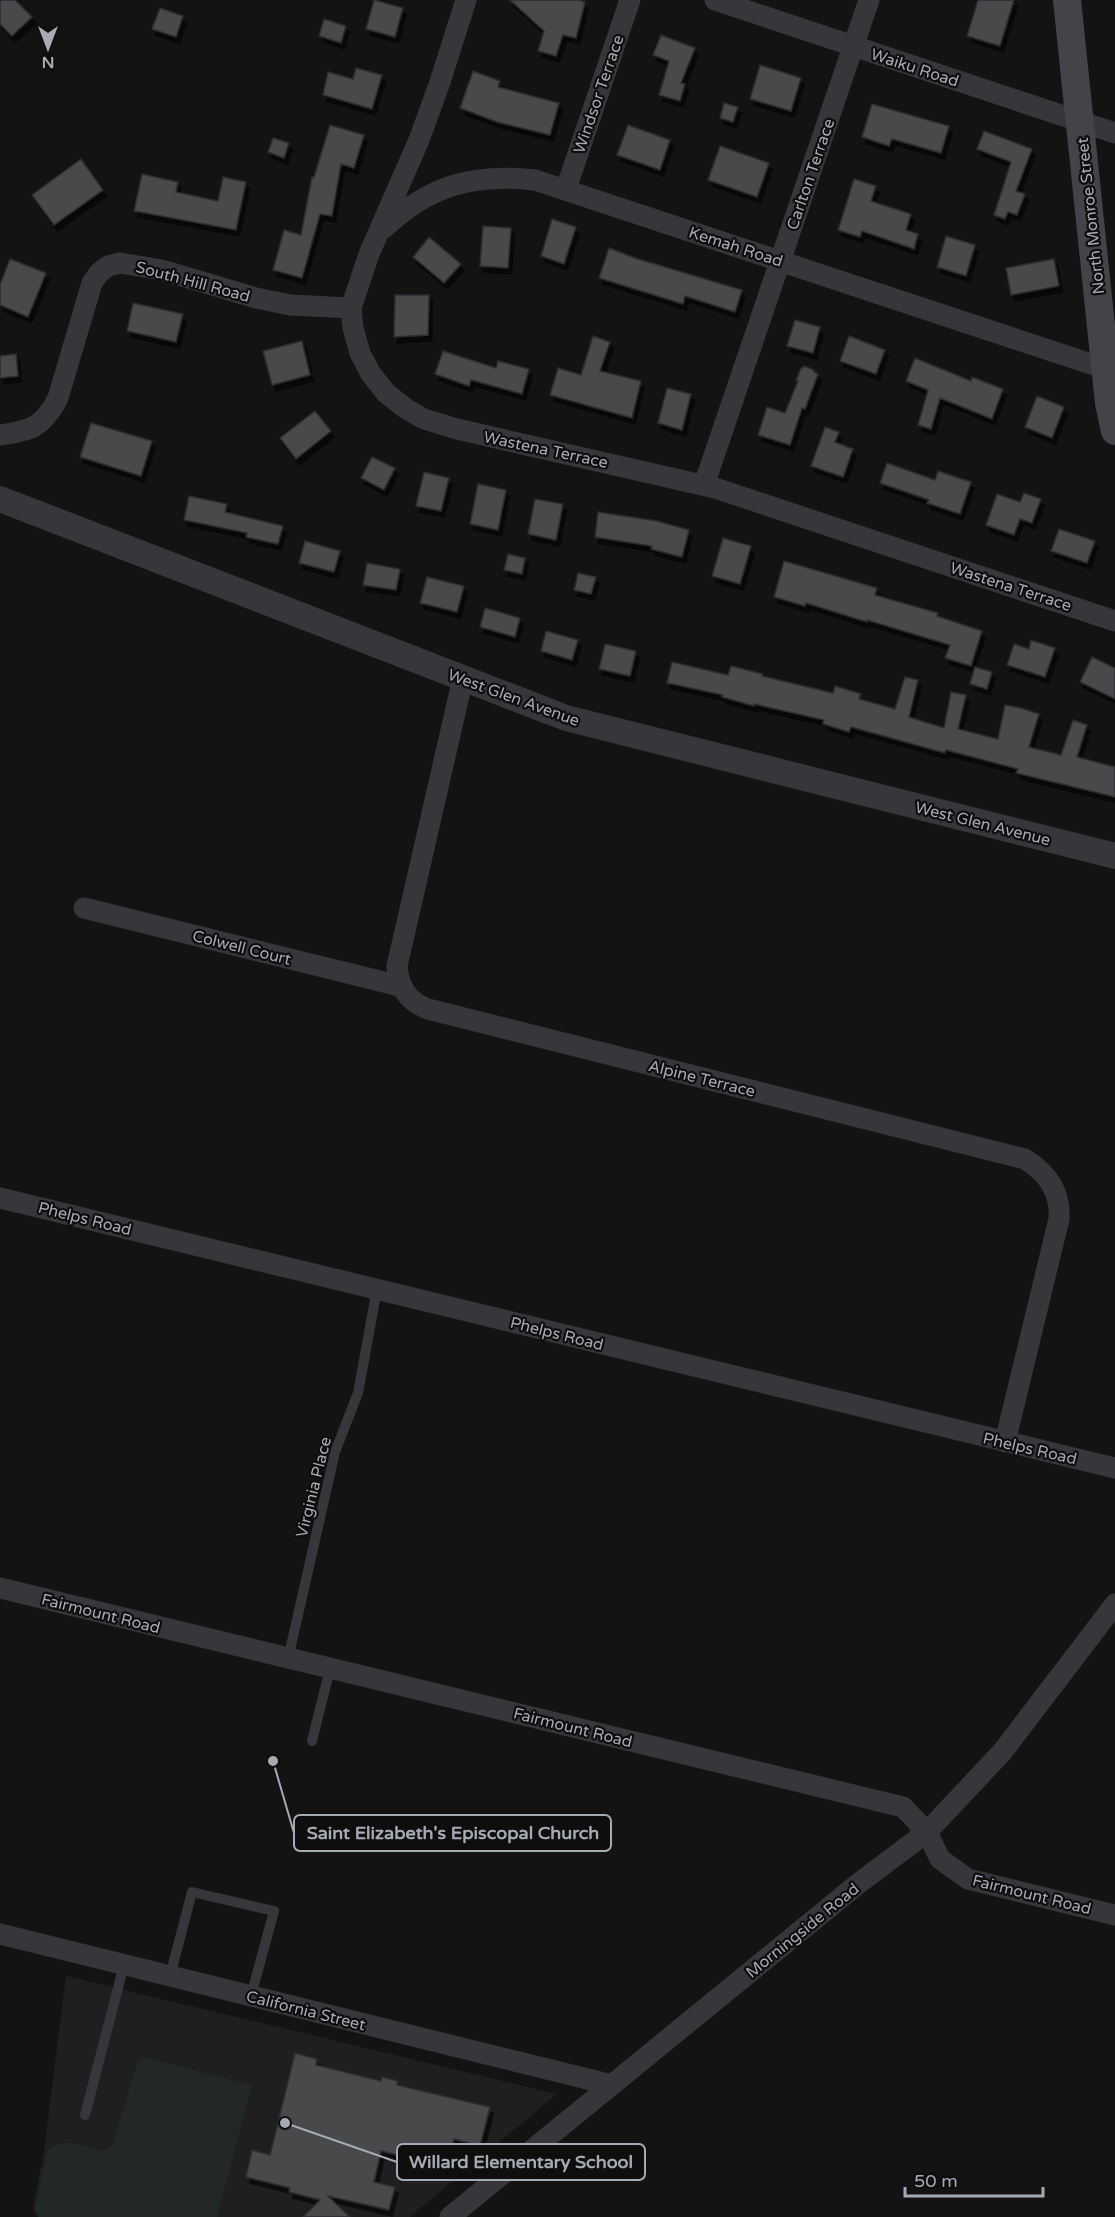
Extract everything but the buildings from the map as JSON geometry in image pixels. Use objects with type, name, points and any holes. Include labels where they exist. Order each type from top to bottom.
[{"type":"main road","name":"North Monroe Street","points":[[1067,0],[1109,403],[1115,431]]},
{"type":"street","name":"Wastena Terrace","points":[[466,0],[440,82],[418,140],[359,277],[351,308],[352,328],[360,353],[371,374],[386,393],[424,419],[457,429],[704,485],[1115,621]]},
{"type":"street","name":"Windsor Terrace","points":[[566,189],[630,0]]},
{"type":"street","name":"Waiku Road","points":[[715,0],[1115,133]]},
{"type":"street","name":"Carlton Terrace","points":[[704,485],[869,0]]},
{"type":"street","name":"Kemah Road","points":[[376,237],[406,208],[454,184],[482,178],[507,177],[536,180],[1106,369]]},
{"type":"street","name":"South Hill Road","points":[[0,435],[22,432],[39,425],[50,413],[58,398],[92,283],[108,266],[120,263],[162,270],[256,298],[290,304],[351,308]]},
{"type":"street","name":"West Glen Avenue","points":[[0,499],[566,718],[1115,856]]},
{"type":"street","points":[[400,986],[396,966],[463,678]]},
{"type":"street","name":"Colwell Court","points":[[84,908],[400,986]]},
{"type":"street","name":"Alpine Terrace","points":[[400,986],[407,996],[418,1005],[428,1009],[1025,1159],[1039,1168],[1050,1181],[1057,1196],[1059,1219],[1005,1442]]},
{"type":"street","name":"Phelps Road","points":[[0,1198],[1115,1468]]},
{"type":"street","name":"Fairmount Road","points":[[0,1588],[903,1807],[927,1832],[940,1859],[968,1879],[1115,1915]]},
{"type":"street","name":"Morningside Road","points":[[458,2215],[612,2085],[859,1883],[927,1832],[1003,1751],[1115,1604]]},
{"type":"street","name":"California Street","points":[[0,1934],[612,2085]]},
{"type":"lane","name":"Virginia Place","points":[[288,1659],[335,1452],[358,1393],[377,1289]]},
{"type":"lane","points":[[312,1741],[330,1669]]},
{"type":"lane","points":[[170,1976],[192,1892],[274,1911],[251,1996]]},
{"type":"lane","points":[[85,2115],[124,1965]]},
{"type":"shaded area","points":[[66,1976],[557,2094],[410,2217],[38,2217],[33,2209],[44,2151]]},
{"type":"shaded area","points":[[143,2057],[252,2085],[217,2217],[39,2217],[35,2207],[48,2150],[68,2143],[104,2151],[113,2144],[137,2064]]},
{"type":"place","name":"Saint Elizabeth's Episcopal Church","points":[[273,1761]]},
{"type":"place","name":"Willard Elementary School","points":[[285,2123]]}]
